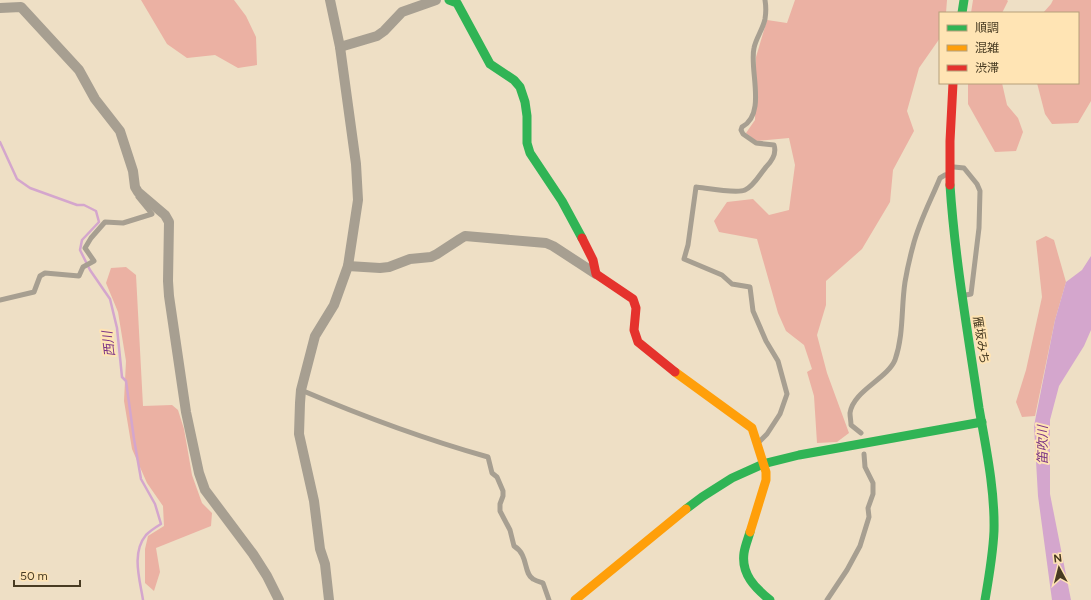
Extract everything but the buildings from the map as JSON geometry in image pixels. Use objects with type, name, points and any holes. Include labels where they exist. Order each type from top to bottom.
[{"type":"main road","points":[[449,0],[456,3],[490,64],[514,80],[520,87],[525,102],[527,116],[527,143],[530,153],[562,201],[593,260],[596,274],[632,298],[636,305],[633,331],[638,342],[710,400],[752,428],[766,472],[766,480],[744,553],[744,563],[745,572],[749,580],[756,589],[770,600]]},
{"type":"main road","points":[[962,12],[964,0]]},
{"type":"main road","name":"雁坂みち","points":[[953,84],[950,170],[953,227],[962,297],[989,462],[993,503],[994,531],[991,565],[985,600]]},
{"type":"main road","points":[[575,600],[663,527],[702,497],[732,478],[763,464],[799,455],[982,422]]},
{"type":"street","points":[[329,600],[325,564],[320,549],[314,501],[299,434],[301,390],[315,336],[334,305],[348,266],[358,200],[356,164],[340,47],[330,0]]},
{"type":"street","points":[[340,47],[377,36],[384,31],[402,12],[436,0]]},
{"type":"street","points":[[0,8],[24,4],[79,70],[95,99],[120,131],[133,171],[135,187],[138,192],[165,215],[169,222],[169,296],[186,412],[199,474],[205,490],[253,554],[267,576],[279,600]]},
{"type":"street","points":[[348,266],[380,268],[389,267],[410,259],[431,257],[460,239],[470,236],[546,243],[554,246],[596,274]]},
{"type":"lane","points":[[757,443],[767,434],[780,414],[787,394],[778,361],[766,341],[753,311],[750,287],[732,284],[722,275],[684,259],[688,245],[696,187],[732,191],[744,190],[750,186],[773,159],[775,149],[774,145],[756,143],[743,134],[741,130],[742,127],[754,115],[756,84],[753,63],[754,47],[765,18],[765,0]]},
{"type":"lane","points":[[862,433],[851,425],[850,412],[868,388],[890,369],[894,361],[902,335],[905,283],[918,229],[940,178],[950,170],[964,168],[977,184],[980,191],[979,228],[971,294],[962,297]]},
{"type":"lane","points":[[0,300],[34,292],[40,276],[45,273],[79,276],[83,267],[94,261],[85,248],[91,238],[105,222],[123,223],[152,214],[138,197],[138,192]]},
{"type":"lane","points":[[301,390],[351,411],[403,430],[488,457],[492,473],[497,478],[503,491],[500,511],[510,530],[514,546],[522,553],[529,575],[532,579],[543,583],[549,600]]},
{"type":"lane","points":[[827,600],[847,570],[860,546],[869,517],[868,508],[873,494],[873,484],[865,467],[864,454]]},
{"type":"shaded area","points":[[141,0],[234,0],[246,16],[256,37],[257,65],[238,68],[215,55],[187,58],[167,44]]},
{"type":"shaded area","points":[[795,0],[947,0],[946,12],[939,12],[939,39],[919,68],[907,111],[914,131],[893,170],[890,202],[862,249],[826,281],[826,305],[817,335],[827,373],[849,433],[837,442],[817,443],[814,396],[807,372],[812,369],[804,345],[786,331],[778,313],[757,239],[719,232],[714,221],[727,202],[753,199],[769,215],[789,210],[795,165],[789,138],[756,141],[746,133],[755,120],[756,57],[767,20],[787,23]]},
{"type":"shaded area","points":[[973,0],[1008,1],[1002,12],[971,12]]},
{"type":"shaded area","points":[[1053,0],[1091,0],[1091,101],[1078,123],[1052,124],[1045,114],[1037,84],[1079,84],[1079,12],[1044,12]]},
{"type":"shaded area","points":[[968,84],[1002,84],[1007,105],[1018,118],[1023,132],[1016,151],[995,152],[968,104]]},
{"type":"shaded area","points":[[1046,236],[1054,240],[1066,282],[1055,320],[1035,416],[1022,417],[1016,402],[1026,370],[1042,297],[1036,241]]},
{"type":"shaded area","points":[[126,267],[136,275],[143,406],[172,405],[178,410],[184,429],[192,475],[202,503],[212,513],[211,526],[156,548],[160,572],[154,591],[145,583],[145,549],[148,536],[164,526],[163,506],[147,483],[132,449],[124,401],[126,361],[118,312],[106,283],[111,268]]},
{"type":"water","name":"笛吹川","points":[[1091,256],[1091,330],[1084,346],[1059,386],[1050,420],[1050,494],[1071,600],[1052,600],[1038,496],[1034,426],[1055,320],[1066,282],[1082,270]]},
{"type":"waterway","name":"西川","points":[[0,142],[17,179],[30,188],[77,205],[84,205],[96,211],[99,222],[82,240],[80,250],[90,270],[110,299],[117,328],[122,377],[126,381],[141,479],[155,504],[161,524],[146,535],[141,542],[139,550],[138,567],[143,600]]},
{"type":"traffic: fast","points":[[449,0],[457,3],[490,64],[514,80],[520,87],[525,102],[527,116],[527,143],[530,153],[562,201],[582,238]]},
{"type":"traffic: fast","points":[[962,12],[964,0]]},
{"type":"traffic: fast","points":[[950,185],[962,297],[990,469],[993,500],[994,531],[991,566],[985,600]]},
{"type":"traffic: fast","points":[[686,509],[732,478],[763,464],[799,455],[982,422]]},
{"type":"traffic: fast","points":[[750,532],[744,553],[745,568],[750,580],[759,591],[770,600]]},
{"type":"traffic: slow","points":[[675,372],[752,428],[766,472],[766,480],[750,532]]},
{"type":"traffic: slow","points":[[575,600],[686,509]]},
{"type":"traffic: jam","points":[[950,185],[950,141],[953,84]]},
{"type":"traffic: jam","points":[[582,238],[593,260],[596,274],[633,299],[636,308],[634,330],[638,342],[675,372]]}]
